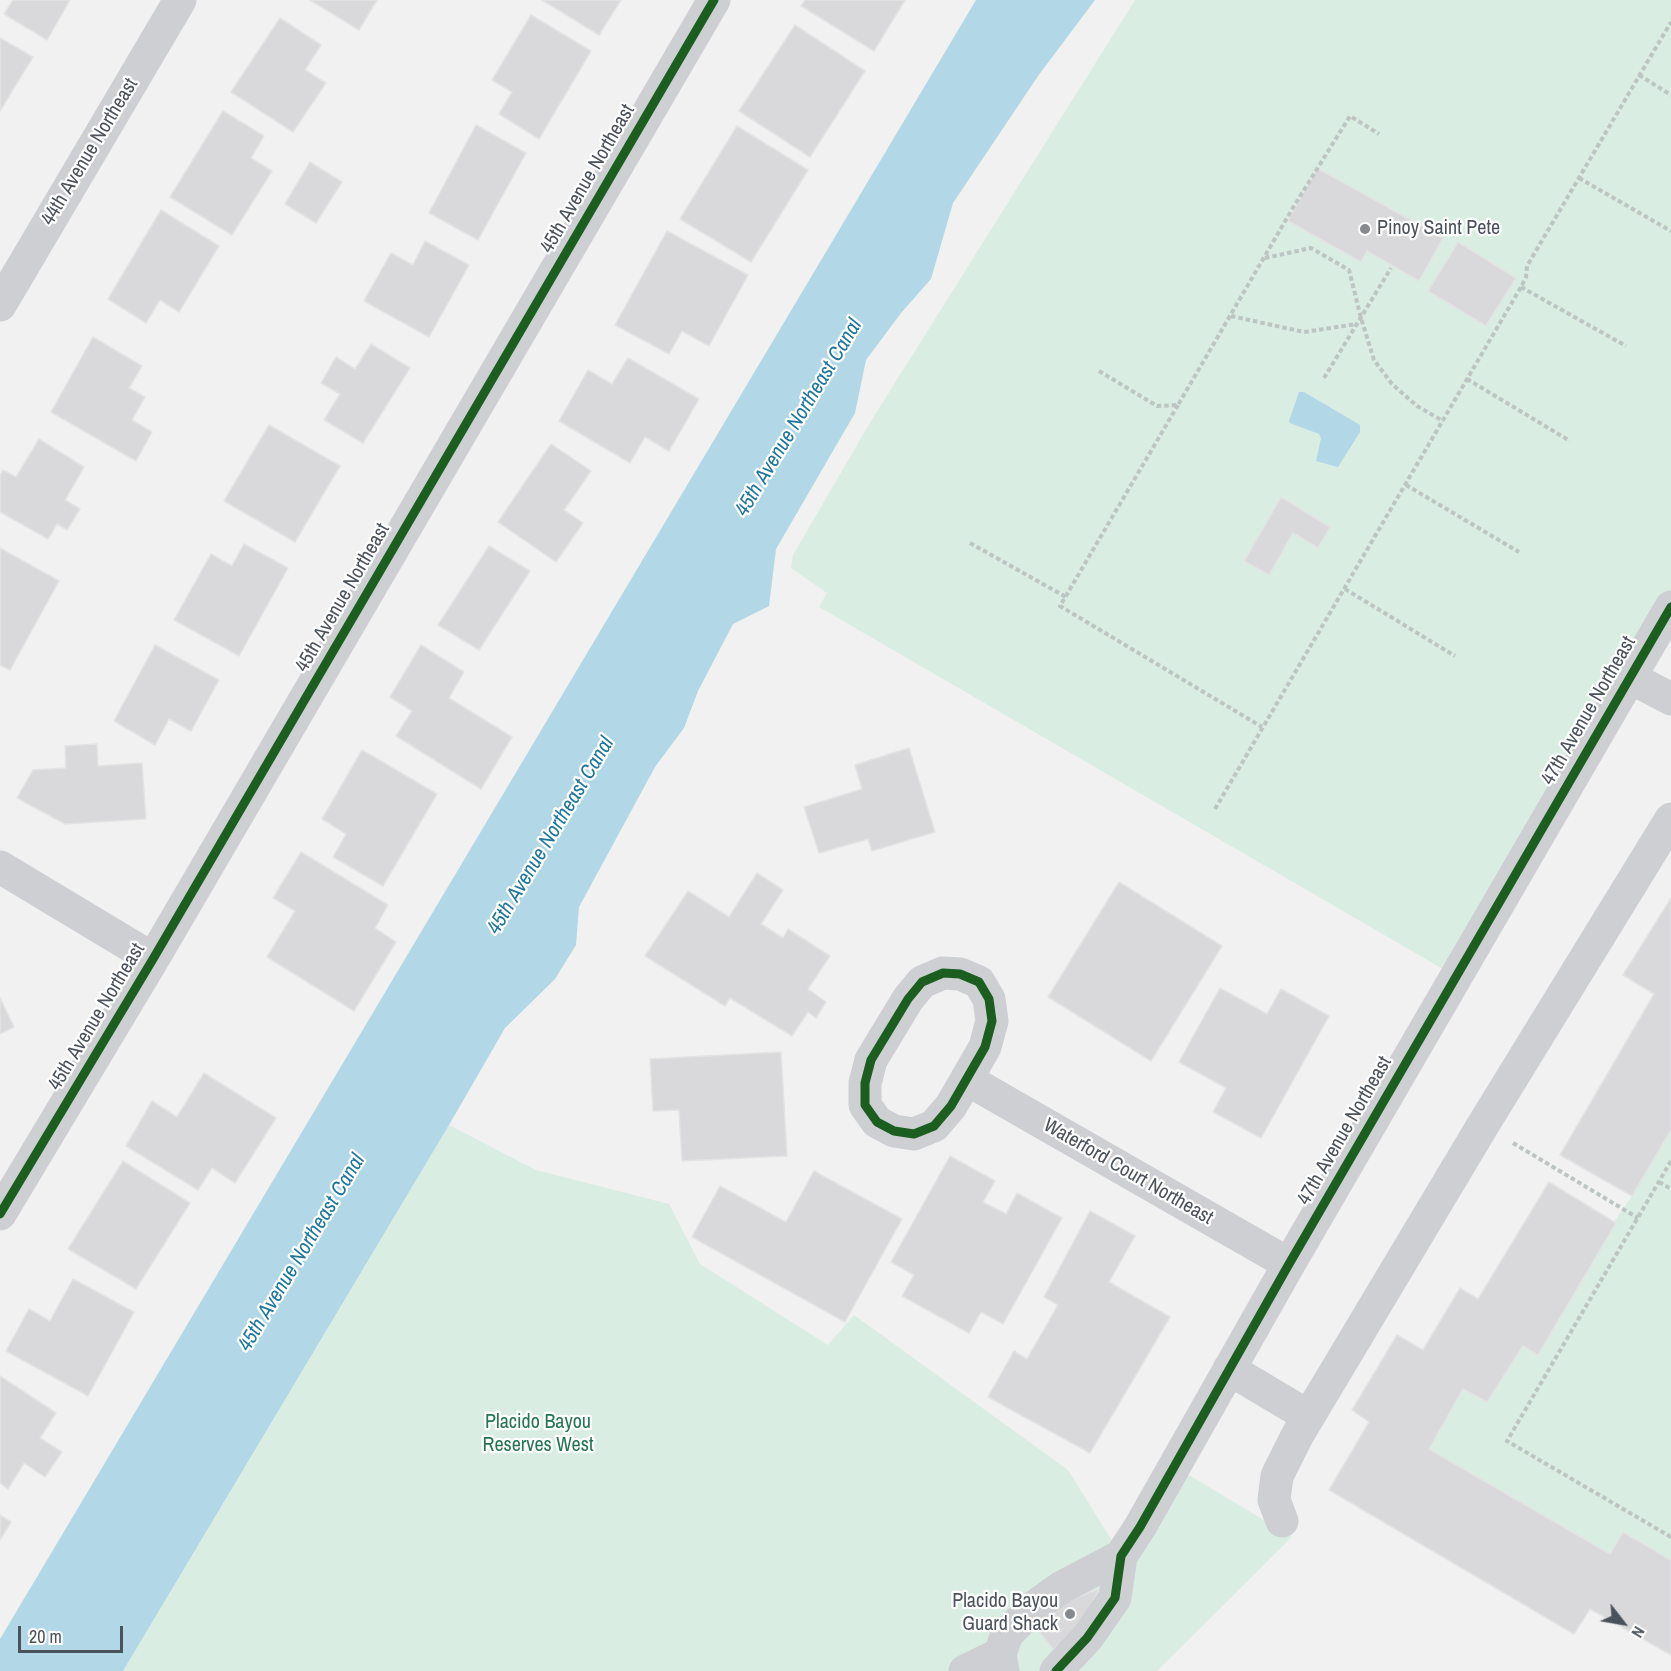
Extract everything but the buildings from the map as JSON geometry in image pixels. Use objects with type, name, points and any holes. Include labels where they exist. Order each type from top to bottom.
[{"type":"street","name":"44th Avenue Northeast","points":[[0,305],[180,0]]},
{"type":"street","name":"45th Avenue Northeast","points":[[0,1214],[153,959],[714,0]]},
{"type":"street","name":"47th Avenue Northeast","points":[[1056,1671],[1087,1638],[1115,1598],[1121,1556],[1140,1527],[1289,1264],[1671,607]]},
{"type":"street","points":[[1629,676],[1671,699]]},
{"type":"street","points":[[1282,1521],[1274,1500],[1277,1476],[1308,1416],[1671,819]]},
{"type":"street","points":[[0,867],[153,959]]},
{"type":"street","points":[[943,973],[960,974],[979,982],[989,999],[992,1021],[985,1047],[968,1080],[934,1126],[914,1134],[894,1131],[877,1122],[865,1105],[866,1083],[876,1052],[908,999],[922,982],[943,973]]},
{"type":"street","name":"Waterford Court Northeast","points":[[968,1080],[1289,1264]]},
{"type":"street","points":[[1229,1369],[1308,1416]]},
{"type":"street","name":"47th Avenue Northeast","points":[[964,1671],[1001,1663],[1007,1634],[1034,1607],[1062,1587],[1121,1556]]},
{"type":"path","points":[[1215,809],[1521,287],[1526,277],[1527,266],[1671,22]]},
{"type":"path","points":[[1639,75],[1671,95]]},
{"type":"path","points":[[1262,727],[1060,606],[1350,116],[1379,134]]},
{"type":"path","points":[[1579,178],[1671,231]]},
{"type":"path","points":[[1264,258],[1311,248],[1350,270],[1374,360],[1392,384],[1417,406],[1443,421]]},
{"type":"path","points":[[1324,378],[1391,268]]},
{"type":"path","points":[[1521,287],[1626,346]]},
{"type":"path","points":[[1230,316],[1304,332],[1357,324]]},
{"type":"path","points":[[1099,371],[1157,406],[1178,405]]},
{"type":"path","points":[[1467,379],[1570,441]]},
{"type":"path","points":[[1406,485],[1519,552]]},
{"type":"path","points":[[970,543],[1066,597]]},
{"type":"path","points":[[1345,589],[1455,656]]},
{"type":"path","points":[[1483,1125],[1638,1218]]},
{"type":"path","points":[[1671,1161],[1507,1441],[1671,1537]]},
{"type":"path","points":[[1659,1182],[1671,1189]]},
{"type":"green space","points":[[1135,0],[1671,0],[1671,607],[1455,976],[819,607],[827,593],[791,568],[793,555],[871,421]]},
{"type":"green space","name":"Placido Bayou Reserves West","points":[[449,1125],[536,1170],[669,1204],[700,1264],[828,1345],[854,1315],[1068,1470],[1121,1555],[1174,1466],[1292,1537],[1157,1671],[123,1671]]},
{"type":"green space","points":[[1671,1130],[1671,1560],[1626,1533],[1607,1563],[1420,1452],[1459,1386],[1520,1341],[1614,1222]]},
{"type":"water","name":"45th Avenue Northeast Canal","points":[[976,0],[1095,0],[1038,76],[953,203],[931,279],[901,313],[866,360],[855,413],[776,549],[769,606],[733,624],[698,691],[684,728],[655,767],[579,907],[576,945],[555,979],[505,1028],[123,1671],[0,1671],[0,1639]]},
{"type":"water","points":[[1299,392],[1304,392],[1360,425],[1360,432],[1338,467],[1316,461],[1321,438],[1319,434],[1290,423]]},
{"type":"cycle path","points":[[0,1214],[153,959],[714,0]]},
{"type":"cycle path","points":[[1056,1671],[1087,1638],[1115,1598],[1121,1556],[1140,1527],[1289,1264],[1671,607]]},
{"type":"cycle path","points":[[943,973],[960,974],[979,982],[989,999],[992,1021],[985,1047],[951,1106],[934,1126],[914,1134],[894,1131],[877,1122],[865,1105],[865,1083],[871,1060],[908,999],[922,982],[943,973]]},
{"type":"place","name":"Pinoy Saint Pete","points":[[1365,229]]},
{"type":"place","name":"Placido Bayou Guard Shack","points":[[1070,1614]]}]
